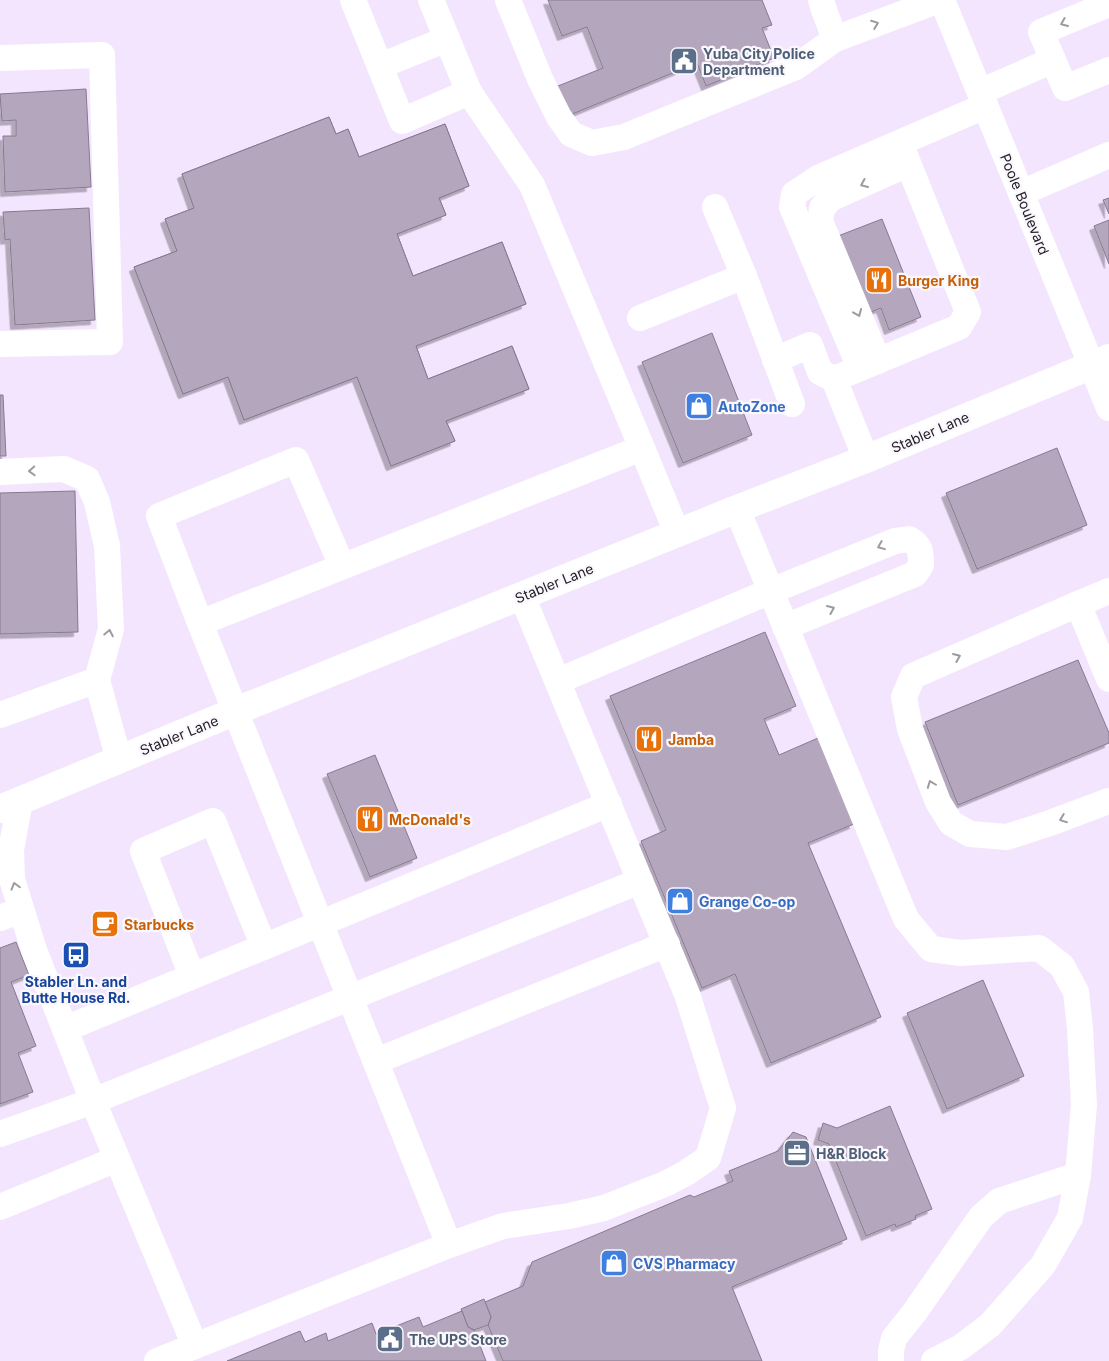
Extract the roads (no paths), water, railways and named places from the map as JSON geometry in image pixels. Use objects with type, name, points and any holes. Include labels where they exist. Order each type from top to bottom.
[{"type":"main road","name":"Stabler Lane","points":[[10,805],[236,711],[866,459],[1100,362]]},
{"type":"street","points":[[353,0],[402,121],[469,92]]},
{"type":"street","points":[[431,0],[469,92],[532,185],[677,533]]},
{"type":"street","points":[[508,0],[540,79],[559,117],[571,134],[592,143],[624,137],[796,67],[835,39],[945,1]]},
{"type":"street","points":[[821,0],[835,39]]},
{"type":"street","name":"Poole Boulevard","points":[[945,1],[982,99],[1021,192],[1100,362],[1109,408]]},
{"type":"street","points":[[1109,4],[1041,32],[1065,88],[1109,70]]},
{"type":"street","points":[[380,66],[447,38]]},
{"type":"street","points":[[0,58],[102,55],[110,342],[0,344]]},
{"type":"street","points":[[869,364],[792,207],[794,194],[818,178],[904,153],[982,99],[1052,60]]},
{"type":"street","points":[[775,360],[810,345],[820,372],[834,378],[959,327],[968,312],[904,153]]},
{"type":"street","points":[[1021,192],[1109,155]]},
{"type":"street","points":[[715,207],[744,276],[792,404]]},
{"type":"street","points":[[640,318],[744,276]]},
{"type":"street","points":[[834,378],[866,459]]},
{"type":"street","points":[[200,623],[642,448]]},
{"type":"street","points":[[342,566],[296,460],[159,516],[200,623],[450,1245]]},
{"type":"street","points":[[0,472],[64,469],[87,479],[97,502],[107,546],[111,629],[97,680],[119,760]]},
{"type":"street","points":[[737,509],[906,919],[931,949],[960,953],[1039,948],[1062,966],[1076,992],[1084,1105],[1078,1175],[1070,1218],[1043,1265],[990,1325],[961,1346],[934,1361]]},
{"type":"street","points":[[558,681],[895,541],[909,539],[917,544],[921,554],[922,565],[914,574],[786,627]]},
{"type":"street","points":[[1109,591],[913,676],[904,697],[910,728],[938,802],[951,823],[970,834],[1006,837],[1050,824],[1109,801]]},
{"type":"street","points":[[157,1361],[450,1245],[503,1226],[569,1216],[604,1208],[665,1184],[708,1158],[723,1108],[688,994],[522,596]]},
{"type":"street","points":[[1078,604],[1109,679]]},
{"type":"street","points":[[0,715],[97,680]]},
{"type":"street","points":[[65,1029],[608,804]]},
{"type":"street","points":[[10,805],[12,879],[34,950],[93,1101],[195,1346]]},
{"type":"street","points":[[192,976],[143,851],[212,821],[264,947]]},
{"type":"street","points":[[0,1134],[93,1101],[640,881]]},
{"type":"street","points":[[3,912],[34,950]]},
{"type":"street","points":[[376,1061],[667,944]]},
{"type":"street","points":[[0,1207],[117,1159]]},
{"type":"street","points":[[891,1361],[894,1338],[981,1217],[999,1202],[1078,1175]]},
{"type":"place","name":"Yuba City Police Department","points":[[684,61]]},
{"type":"place","name":"Burger King","points":[[879,280]]},
{"type":"place","name":"AutoZone","points":[[699,406]]},
{"type":"place","name":"Jamba","points":[[649,739]]},
{"type":"place","name":"McDonald's","points":[[370,819]]},
{"type":"place","name":"Grange Co-op","points":[[680,901]]},
{"type":"place","name":"Starbucks","points":[[105,924]]},
{"type":"place","name":"Stabler Ln. and Butte House Rd.","points":[[76,955]]},
{"type":"place","name":"H&R Block","points":[[797,1153]]},
{"type":"place","name":"CVS Pharmacy","points":[[614,1263]]},
{"type":"place","name":"The UPS Store","points":[[390,1339]]}]
